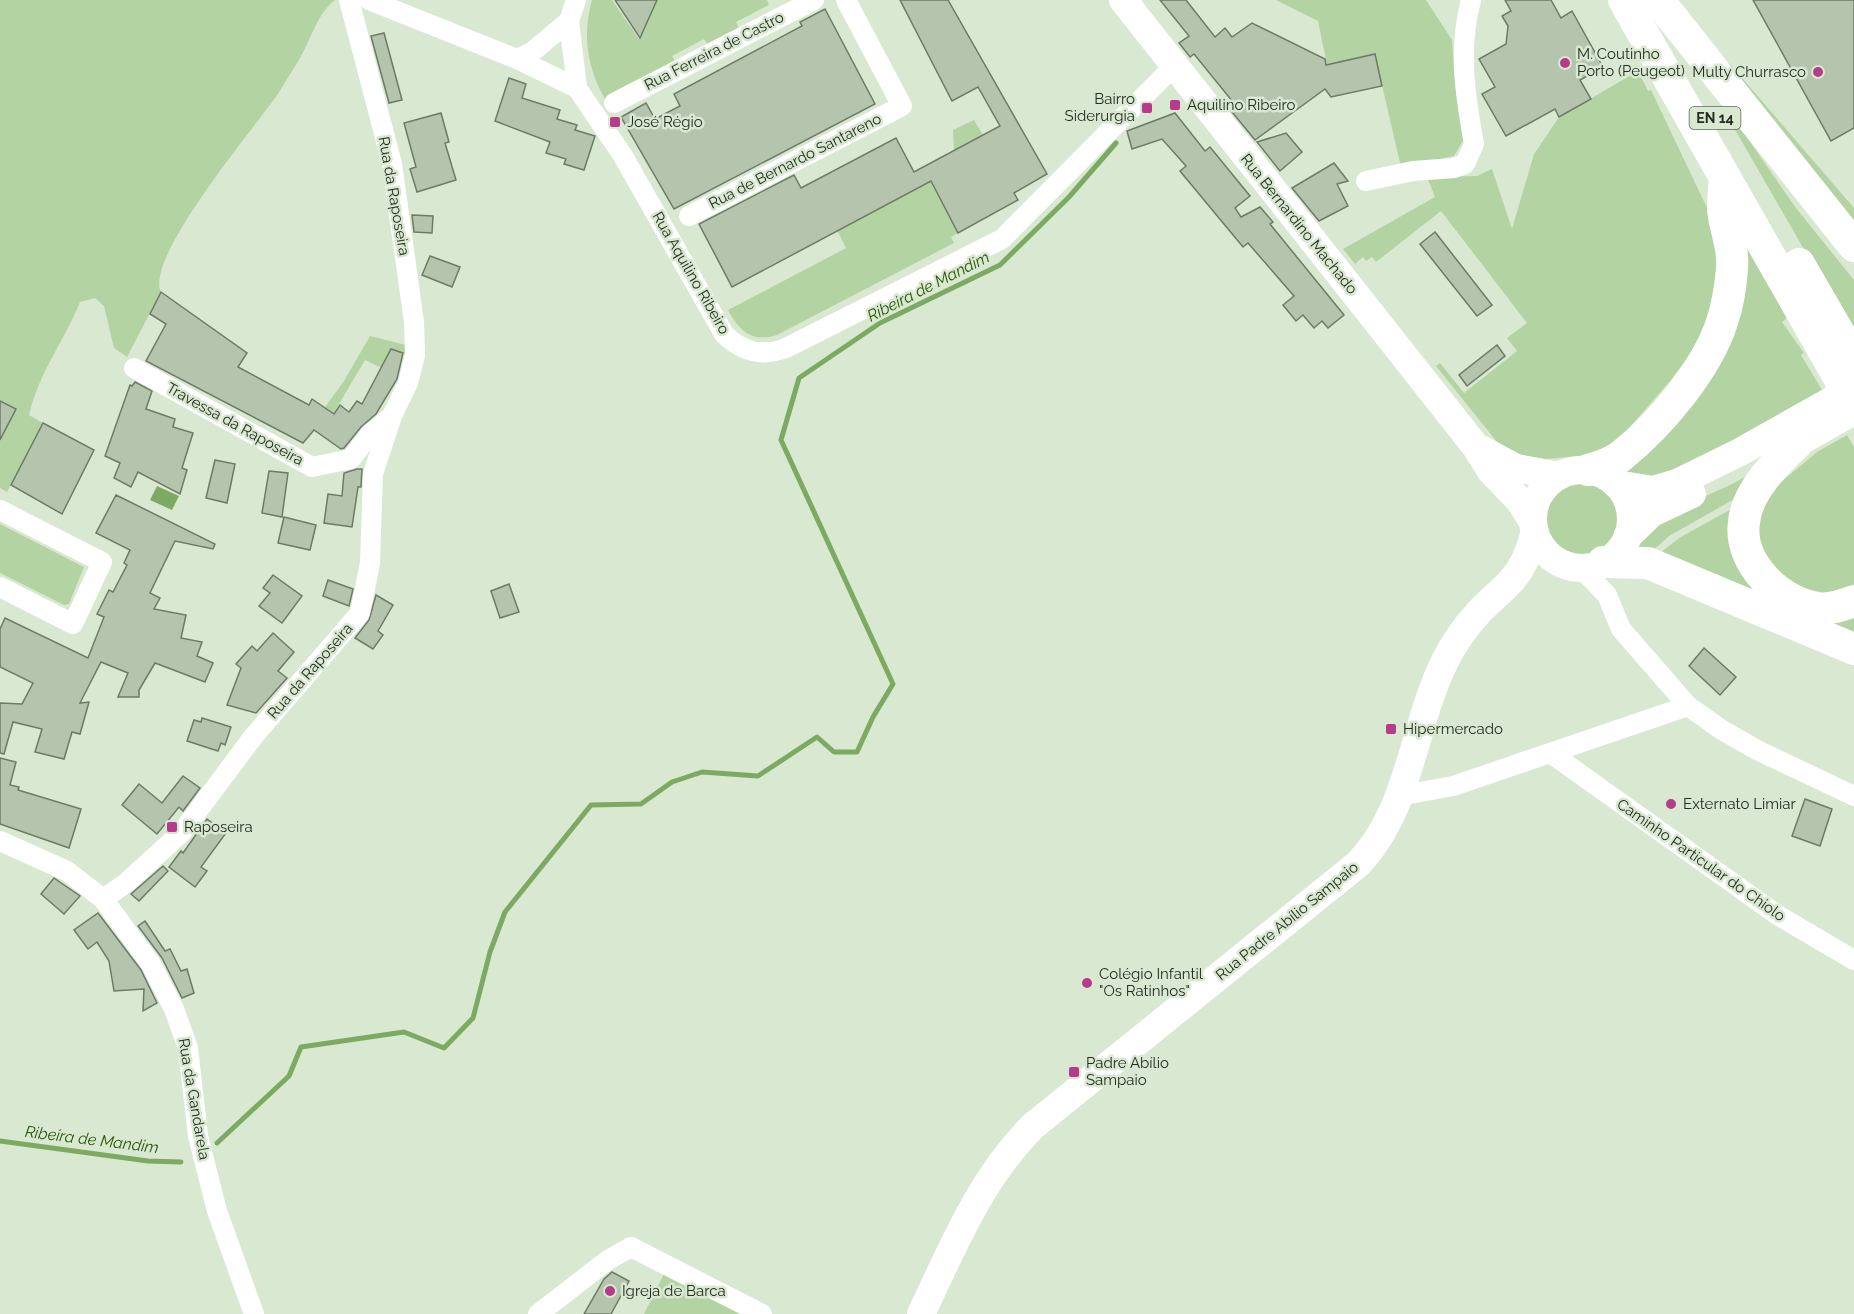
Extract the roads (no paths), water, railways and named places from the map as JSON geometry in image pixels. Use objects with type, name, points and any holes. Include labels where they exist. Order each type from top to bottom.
[{"type":"main road","name":"Rua Bernardino Machado","points":[[1123,0],[1476,447],[1491,471],[1520,500],[1534,527]]},
{"type":"main road","name":"EN 14","points":[[1624,0],[1725,177],[1842,352]]},
{"type":"main road","name":"EN 14","points":[[1647,0],[1842,352],[1854,404]]},
{"type":"main road","points":[[1658,0],[1854,246]]},
{"type":"main road","points":[[1510,584],[1524,562],[1534,527],[1534,508],[1539,495],[1574,473],[1620,457],[1641,438],[1681,393],[1710,349],[1722,323],[1729,297],[1733,264],[1729,231],[1723,211],[1725,177]]},
{"type":"main road","points":[[1616,484],[1653,490],[1677,483],[1740,452],[1854,388]]},
{"type":"main road","points":[[1534,527],[1541,546],[1552,558],[1583,565],[1613,556],[1627,537],[1652,513],[1721,480],[1766,454],[1797,443],[1854,411]]},
{"type":"main road","points":[[1797,443],[1778,461],[1755,492],[1743,522],[1746,548],[1757,569],[1783,594],[1819,609],[1854,601]]},
{"type":"main road","name":"Rua Bernardino Machado","points":[[1476,447],[1516,468],[1574,473]]},
{"type":"main road","points":[[1574,473],[1603,475],[1616,484],[1628,503],[1630,526],[1627,537]]},
{"type":"main road","points":[[1510,584],[1542,570],[1583,565],[1648,563],[1854,649]]},
{"type":"main road","name":"Rua Padre Abílio Sampaio","points":[[921,1314],[981,1191],[1015,1144],[1033,1126],[1358,864],[1372,849],[1384,830],[1399,796],[1444,663],[1459,636],[1479,612],[1510,584]]},
{"type":"street","name":"Rua da Raposeira","points":[[103,899],[126,883],[182,832],[253,737],[360,613],[370,563],[373,474],[392,416],[408,383],[415,355],[414,322],[392,164],[349,0]]},
{"type":"street","points":[[369,0],[517,59],[577,88]]},
{"type":"street","points":[[576,0],[569,21],[577,88]]},
{"type":"street","name":"Rua Ferreira de Castro","points":[[614,103],[814,0]]},
{"type":"street","name":"Rua de Bernardo Santareno","points":[[689,216],[902,106],[846,0]]},
{"type":"street","points":[[1366,181],[1413,171],[1454,168],[1465,164],[1472,154],[1474,144],[1463,71],[1463,44],[1471,0]]},
{"type":"street","points":[[517,59],[532,52],[569,21]]},
{"type":"street","name":"Rua Aquilino Ribeiro","points":[[577,88],[623,156],[724,334],[741,348],[768,353],[786,348],[1002,239],[1174,66]]},
{"type":"street","name":"Travessa da Raposeira","points":[[134,368],[312,467],[351,459],[370,434],[392,416]]},
{"type":"street","points":[[0,510],[102,562],[73,624],[0,586]]},
{"type":"street","points":[[1583,565],[1607,595],[1621,629],[1688,706],[1722,730],[1757,750],[1854,796]]},
{"type":"street","points":[[1399,796],[1453,786],[1688,706]]},
{"type":"street","name":"Caminho Particular do Chiolo","points":[[1552,754],[1779,916],[1854,960]]},
{"type":"street","name":"Rua da Gandarela","points":[[0,841],[67,871],[103,899],[151,964],[174,1010],[188,1048],[198,1136],[217,1212],[254,1314]]},
{"type":"street","points":[[538,1314],[608,1260],[631,1247],[762,1314]]},
{"type":"waterway","points":[[217,1143],[289,1076],[301,1047],[404,1032],[444,1048],[473,1018],[490,952],[505,912],[591,805],[641,804],[672,782],[702,772],[758,776],[817,737],[834,752],[857,752],[873,717],[893,684],[781,440],[799,378],[880,323],[1000,265],[1069,197],[1116,143]]},
{"type":"waterway","name":"Ribeira de Mandim","points":[[0,1141],[148,1161],[181,1162]]},
{"type":"place","name":"M. Coutinho Porto (Peugeot)","points":[[1565,63]]},
{"type":"place","name":"Multy Churrasco","points":[[1818,72]]},
{"type":"place","name":"Aquilino Ribeiro","points":[[1175,105]]},
{"type":"place","name":"Bairro Siderurgia","points":[[1147,108]]},
{"type":"place","name":"José Régio","points":[[615,122]]},
{"type":"place","name":"Hipermercado","points":[[1391,729]]},
{"type":"place","name":"Externato Limiar","points":[[1671,804]]},
{"type":"place","name":"Raposeira","points":[[172,827]]},
{"type":"place","name":"Colégio Infantil \"Os Ratinhos\"","points":[[1087,983]]},
{"type":"place","name":"Padre Abílio Sampaio","points":[[1074,1072]]},
{"type":"place","name":"Igreja de Barca","points":[[610,1291]]}]
